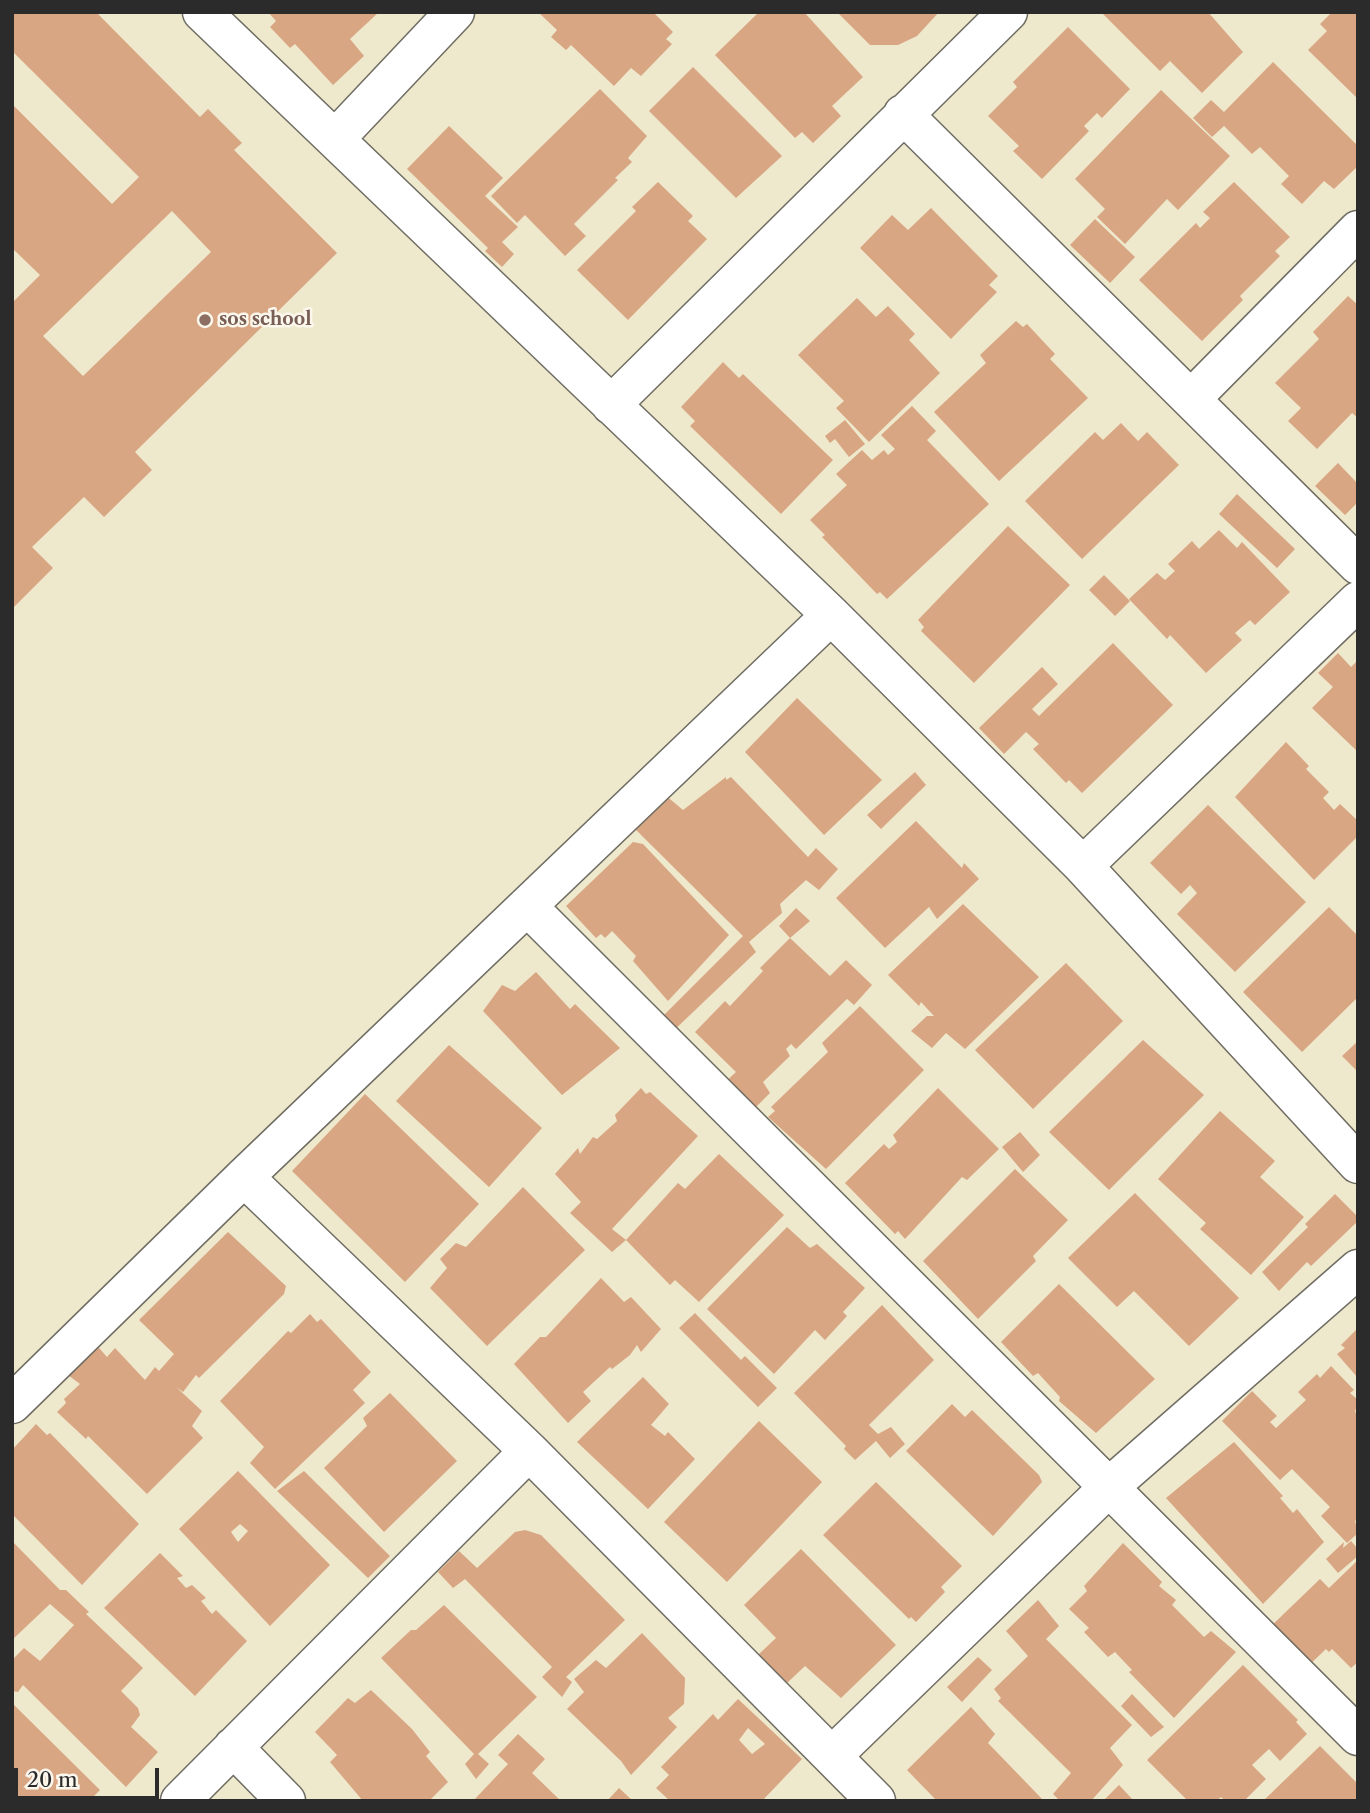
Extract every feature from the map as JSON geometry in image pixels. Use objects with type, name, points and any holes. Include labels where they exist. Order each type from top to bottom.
[{"type":"street","points":[[202,12],[831,615],[1083,866],[1358,1164]]},
{"type":"street","points":[[336,138],[455,12]]},
{"type":"street","points":[[611,405],[1008,12]]},
{"type":"street","points":[[903,114],[1358,565]]},
{"type":"street","points":[[1192,398],[1358,230]]},
{"type":"street","points":[[1083,866],[1358,601]]},
{"type":"street","points":[[12,1404],[244,1177],[831,615]]},
{"type":"street","points":[[527,906],[1358,1736]]},
{"type":"street","points":[[244,1177],[529,1451],[876,1801]]},
{"type":"street","points":[[832,1756],[1109,1487],[1358,1269]]},
{"type":"street","points":[[180,1801],[529,1451]]},
{"type":"street","points":[[233,1747],[286,1801]]},
{"type":"building","name":"sos school","points":[[12,12],[96,12],[200,117],[208,109],[242,143],[234,150],[337,253],[135,452],[152,470],[104,517],[84,497],[32,547],[53,568],[12,609],[12,303],[40,275],[12,248],[12,104],[112,204],[139,177],[12,51]],"holes":[[[172,211],[211,252],[83,376],[43,336]]]},
{"type":"building","points":[[268,12],[379,12],[350,39],[364,56],[333,85],[295,44],[290,48],[270,27],[276,21]]},
{"type":"building","points":[[538,12],[653,12],[673,32],[666,39],[672,44],[641,76],[631,68],[614,86],[571,45],[566,50],[551,37],[557,30]]},
{"type":"building","points":[[759,12],[804,12],[863,77],[832,106],[841,116],[813,143],[802,132],[795,138],[715,55]]},
{"type":"building","points":[[837,12],[939,12],[917,36],[898,45],[870,45]]},
{"type":"building","points":[[1101,12],[1208,12],[1243,52],[1202,93],[1170,61],[1160,71]]},
{"type":"building","points":[[1332,12],[1358,12],[1358,99],[1308,50],[1327,31],[1320,24]]},
{"type":"building","points":[[1068,27],[1130,89],[1102,118],[1097,113],[1084,126],[1089,131],[1042,179],[1013,151],[1019,146],[988,116],[1017,87],[1013,82]]},
{"type":"building","points":[[1273,62],[1358,146],[1358,166],[1334,189],[1324,181],[1302,204],[1281,184],[1289,176],[1260,147],[1252,154],[1224,126],[1212,137],[1193,118],[1211,100],[1224,112]]},
{"type":"building","points":[[693,67],[782,156],[736,198],[649,111]]},
{"type":"building","points":[[600,89],[647,136],[628,158],[632,162],[615,178],[618,180],[574,224],[586,236],[565,256],[525,215],[517,223],[491,196]]},
{"type":"building","points":[[1161,90],[1230,156],[1178,210],[1167,199],[1125,244],[1097,217],[1105,209],[1075,179]]},
{"type":"building","points":[[449,126],[503,178],[485,196],[518,227],[502,242],[514,254],[502,267],[485,251],[488,248],[407,169]]},
{"type":"building","points":[[658,182],[693,216],[688,221],[707,239],[628,320],[577,270],[636,211],[632,207]]},
{"type":"building","points":[[1234,182],[1290,237],[1275,251],[1280,256],[1240,296],[1243,300],[1202,341],[1139,280],[1196,223],[1200,228],[1210,218],[1203,212]]},
{"type":"building","points":[[931,208],[998,276],[989,285],[997,292],[951,339],[860,248],[892,215],[908,230]]},
{"type":"building","points":[[1095,219],[1135,257],[1110,283],[1070,245]]},
{"type":"building","points":[[1348,296],[1358,305],[1358,418],[1352,413],[1317,449],[1288,421],[1301,408],[1275,383],[1319,339],[1313,332]]},
{"type":"building","points":[[857,298],[876,317],[888,306],[915,334],[909,340],[940,373],[869,442],[836,408],[844,401],[798,355]]},
{"type":"building","points":[[1016,321],[1023,327],[1027,324],[1055,354],[1050,359],[1088,398],[999,481],[934,412],[986,363],[980,355]]},
{"type":"building","points":[[723,362],[739,378],[743,374],[833,460],[781,514],[690,426],[695,421],[681,407]]},
{"type":"building","points":[[912,406],[936,431],[927,440],[989,504],[887,599],[880,592],[877,594],[822,537],[825,535],[810,520],[847,485],[836,474],[862,450],[872,460],[884,450],[888,455],[895,449],[881,435]]},
{"type":"building","points":[[845,420],[865,444],[849,457],[835,439],[830,443],[825,436]]},
{"type":"building","points":[[1121,423],[1138,441],[1147,432],[1179,465],[1082,559],[1025,501],[1095,432],[1103,440]]},
{"type":"building","points":[[1338,463],[1358,484],[1358,502],[1345,515],[1315,486]]},
{"type":"building","points":[[1237,494],[1295,549],[1277,568],[1219,514]]},
{"type":"building","points":[[1008,526],[1070,585],[974,683],[921,631],[924,627],[918,620]]},
{"type":"building","points":[[1219,530],[1237,548],[1242,542],[1290,592],[1255,625],[1250,620],[1235,633],[1242,640],[1206,673],[1170,635],[1167,639],[1129,599],[1157,573],[1165,580],[1175,571],[1168,564],[1192,541],[1199,549]]},
{"type":"building","points":[[1104,575],[1130,601],[1115,616],[1089,590]]},
{"type":"building","points":[[1113,643],[1173,705],[1082,793],[1069,780],[1066,783],[1033,749],[1039,744],[1026,732],[1004,754],[979,728],[1042,667],[1058,684],[1032,709],[1039,716]]},
{"type":"building","points":[[1338,653],[1351,667],[1358,660],[1358,752],[1312,708],[1333,687],[1318,673]]},
{"type":"building","points":[[797,698],[882,780],[824,835],[745,752]]},
{"type":"building","points":[[1286,742],[1309,766],[1306,769],[1329,792],[1323,798],[1334,810],[1340,804],[1358,821],[1358,836],[1314,880],[1235,797]]},
{"type":"building","points":[[915,772],[926,785],[881,829],[867,815]]},
{"type":"building","points":[[726,777],[726,780],[731,777],[808,857],[816,848],[838,869],[819,890],[806,880],[780,904],[782,913],[749,942],[756,952],[668,1036],[656,1023],[743,936],[631,825],[664,794],[683,810]]},
{"type":"building","points":[[1208,805],[1306,902],[1235,972],[1177,914],[1197,893],[1190,885],[1181,894],[1150,863]]},
{"type":"building","points":[[916,821],[962,868],[964,863],[979,879],[937,919],[929,907],[885,948],[836,898]]},
{"type":"building","points":[[633,842],[643,844],[729,935],[668,1001],[633,961],[636,956],[612,931],[605,938],[601,934],[596,938],[566,906]]},
{"type":"building","points":[[963,904],[1039,977],[965,1049],[946,1033],[932,1048],[911,1031],[927,1016],[934,1016],[921,1002],[919,1006],[888,975]]},
{"type":"building","points":[[1329,907],[1358,936],[1358,997],[1302,1052],[1243,992]]},
{"type":"building","points":[[796,908],[810,921],[790,938],[779,926]]},
{"type":"building","points":[[790,938],[830,976],[846,960],[872,985],[854,1005],[847,999],[796,1049],[791,1044],[786,1049],[790,1056],[763,1082],[770,1093],[750,1113],[722,1085],[736,1072],[695,1032],[725,1001],[730,1006],[763,971],[760,968]]},
{"type":"building","points":[[1066,963],[1123,1021],[1033,1109],[975,1050]]},
{"type":"building","points":[[536,972],[570,1009],[575,1004],[620,1048],[562,1095],[483,1011],[502,985],[515,991]]},
{"type":"building","points":[[860,1006],[924,1070],[826,1169],[768,1117],[775,1111],[771,1107],[828,1052],[822,1043]]},
{"type":"building","points":[[1143,1040],[1204,1095],[1109,1190],[1049,1132]]},
{"type":"building","points":[[1358,1041],[1358,1072],[1342,1056]]},
{"type":"building","points":[[449,1045],[542,1128],[489,1187],[396,1101]]},
{"type":"building","points":[[641,1088],[646,1094],[650,1092],[698,1136],[612,1229],[626,1240],[612,1252],[570,1213],[581,1202],[555,1174],[578,1148],[580,1154],[593,1137],[597,1139],[617,1121],[615,1115]]},
{"type":"building","points":[[938,1088],[999,1149],[967,1180],[962,1177],[905,1239],[898,1231],[895,1234],[845,1183],[884,1144],[889,1149],[897,1142],[893,1135]]},
{"type":"building","points":[[365,1094],[479,1204],[405,1282],[292,1171]]},
{"type":"building","points":[[1220,1111],[1275,1161],[1260,1177],[1304,1217],[1251,1275],[1200,1229],[1206,1223],[1158,1179]]},
{"type":"building","points":[[1020,1132],[1040,1155],[1023,1172],[1002,1147]]},
{"type":"building","points":[[719,1154],[784,1215],[699,1302],[675,1280],[670,1285],[626,1240],[678,1183],[685,1189]]},
{"type":"building","points":[[1015,1169],[1068,1220],[1033,1256],[1036,1261],[978,1319],[923,1261]]},
{"type":"building","points":[[523,1187],[585,1250],[487,1346],[430,1288],[447,1268],[440,1259],[456,1243],[466,1247]]},
{"type":"building","points":[[1135,1193],[1239,1298],[1189,1346],[1134,1291],[1117,1307],[1068,1258]]},
{"type":"building","points":[[1335,1194],[1358,1217],[1358,1221],[1311,1266],[1307,1262],[1279,1291],[1262,1272],[1308,1227],[1305,1224]]},
{"type":"building","points":[[787,1227],[810,1248],[817,1244],[865,1288],[843,1312],[847,1316],[825,1340],[815,1330],[774,1374],[707,1309]]},
{"type":"building","points":[[228,1232],[286,1286],[284,1294],[199,1378],[196,1375],[183,1392],[176,1387],[202,1411],[192,1426],[203,1438],[147,1494],[88,1436],[86,1439],[57,1412],[66,1403],[64,1399],[80,1384],[64,1372],[93,1341],[107,1357],[115,1348],[145,1380],[155,1367],[159,1371],[174,1354],[139,1320]]},
{"type":"building","points":[[601,1278],[624,1302],[631,1297],[661,1329],[641,1352],[637,1345],[630,1355],[612,1369],[610,1367],[583,1392],[591,1401],[568,1423],[514,1364],[540,1337],[546,1337]]},
{"type":"building","points":[[1059,1284],[1155,1379],[1096,1433],[1059,1401],[1060,1397],[1038,1373],[1033,1376],[1001,1342]]},
{"type":"building","points":[[882,1305],[934,1360],[869,1425],[878,1434],[891,1427],[905,1444],[890,1458],[876,1441],[855,1460],[844,1449],[846,1446],[794,1393]]},
{"type":"building","points":[[695,1313],[741,1360],[745,1356],[777,1388],[758,1407],[679,1328]]},
{"type":"building","points":[[310,1314],[317,1322],[321,1319],[371,1372],[353,1390],[365,1403],[275,1489],[250,1463],[264,1447],[220,1401],[288,1331],[291,1333]]},
{"type":"building","points":[[1358,1328],[1358,1378],[1337,1354],[1345,1348],[1341,1345]]},
{"type":"building","points":[[1331,1366],[1354,1390],[1350,1393],[1358,1400],[1355,1412],[1358,1415],[1358,1518],[1355,1521],[1358,1533],[1347,1543],[1321,1516],[1330,1507],[1292,1469],[1280,1480],[1222,1421],[1252,1391],[1277,1416],[1270,1422],[1276,1428],[1306,1400],[1298,1392],[1317,1374],[1320,1378]]},
{"type":"building","points":[[643,1377],[669,1404],[651,1425],[665,1436],[668,1432],[695,1459],[648,1509],[577,1442]]},
{"type":"building","points":[[390,1393],[457,1461],[384,1532],[324,1468],[367,1426],[363,1418]]},
{"type":"building","points":[[952,1404],[965,1417],[972,1410],[1039,1475],[1042,1482],[993,1536],[906,1451]]},
{"type":"building","points":[[759,1421],[822,1482],[727,1582],[664,1522]]},
{"type":"building","points":[[36,1424],[47,1435],[50,1433],[139,1524],[82,1585],[12,1514],[12,1450]]},
{"type":"building","points":[[1234,1442],[1283,1496],[1280,1498],[1293,1513],[1297,1509],[1324,1542],[1263,1604],[1166,1498]]},
{"type":"building","points":[[238,1471],[330,1565],[270,1626],[179,1529]],"holes":[[[240,1524],[248,1531],[238,1542],[231,1532]]]},
{"type":"building","points":[[304,1471],[390,1556],[368,1578],[277,1491]]},
{"type":"building","points":[[876,1482],[962,1566],[941,1587],[945,1592],[916,1622],[911,1617],[909,1619],[823,1535]]},
{"type":"building","points":[[525,1530],[541,1535],[625,1620],[566,1677],[572,1682],[562,1697],[542,1677],[552,1667],[465,1579],[453,1588],[438,1572],[459,1551],[477,1568],[515,1532]]},
{"type":"building","points":[[12,1541],[60,1590],[66,1590],[89,1612],[86,1614],[143,1668],[121,1691],[138,1708],[140,1715],[131,1727],[158,1752],[126,1787],[23,1685],[18,1692],[12,1691],[12,1660],[24,1648],[40,1661],[74,1625],[50,1604],[12,1640]]},
{"type":"building","points":[[1351,1541],[1358,1549],[1358,1556],[1338,1573],[1326,1559],[1344,1542],[1343,1548]]},
{"type":"building","points":[[1123,1543],[1162,1582],[1159,1586],[1176,1600],[1172,1605],[1204,1637],[1211,1631],[1236,1652],[1174,1718],[1129,1672],[1132,1670],[1115,1652],[1108,1657],[1084,1632],[1089,1628],[1069,1609],[1087,1591],[1084,1586]]},
{"type":"building","points":[[801,1549],[896,1645],[841,1698],[805,1666],[787,1683],[758,1655],[776,1638],[744,1605]]},
{"type":"building","points":[[160,1553],[183,1576],[177,1578],[186,1588],[192,1585],[206,1598],[201,1601],[212,1614],[216,1610],[247,1641],[195,1696],[104,1608]]},
{"type":"building","points":[[1358,1560],[1358,1662],[1351,1668],[1332,1649],[1329,1652],[1326,1649],[1304,1670],[1267,1630],[1320,1579],[1329,1588]]},
{"type":"building","points":[[1038,1600],[1059,1626],[1046,1639],[1132,1725],[1110,1748],[1123,1765],[1091,1801],[1060,1801],[1053,1794],[1071,1773],[998,1701],[1001,1698],[994,1689],[1028,1656],[1006,1631]]},
{"type":"building","points":[[444,1605],[537,1697],[478,1754],[489,1764],[476,1779],[465,1764],[474,1754],[381,1658],[411,1630],[416,1630]]},
{"type":"building","points":[[642,1633],[685,1678],[684,1704],[668,1718],[677,1727],[631,1775],[621,1761],[567,1709],[584,1692],[574,1679],[596,1660],[606,1668]]},
{"type":"building","points":[[978,1657],[992,1670],[962,1702],[947,1687]]},
{"type":"building","points":[[1243,1665],[1298,1720],[1296,1722],[1307,1734],[1280,1761],[1269,1749],[1252,1765],[1266,1779],[1244,1801],[1225,1801],[1221,1797],[1217,1801],[1188,1801],[1147,1760]]},
{"type":"building","points":[[371,1690],[412,1729],[430,1752],[426,1756],[448,1782],[429,1801],[363,1801],[330,1762],[337,1755],[315,1732],[348,1698],[355,1703]]},
{"type":"building","points":[[1132,1694],[1164,1727],[1151,1737],[1121,1706]]},
{"type":"building","points":[[738,1699],[802,1759],[762,1801],[670,1801],[656,1788],[669,1775],[661,1767],[713,1714],[718,1720]],"holes":[[[748,1728],[765,1744],[752,1754],[739,1740]]]},
{"type":"building","points":[[12,1703],[100,1790],[89,1801],[12,1801]]},
{"type":"building","points":[[971,1707],[995,1734],[988,1743],[1044,1801],[937,1801],[907,1770]]},
{"type":"building","points":[[518,1734],[545,1759],[532,1773],[561,1801],[473,1801],[508,1764],[498,1755]]},
{"type":"building","points":[[1320,1746],[1358,1784],[1358,1801],[1263,1801]]},
{"type":"building","points":[[1119,1785],[1134,1801],[1103,1801]]},
{"type":"building","points":[[619,1788],[633,1801],[607,1801]]},
{"type":"place","name":"sos school","points":[[205,320]]}]
